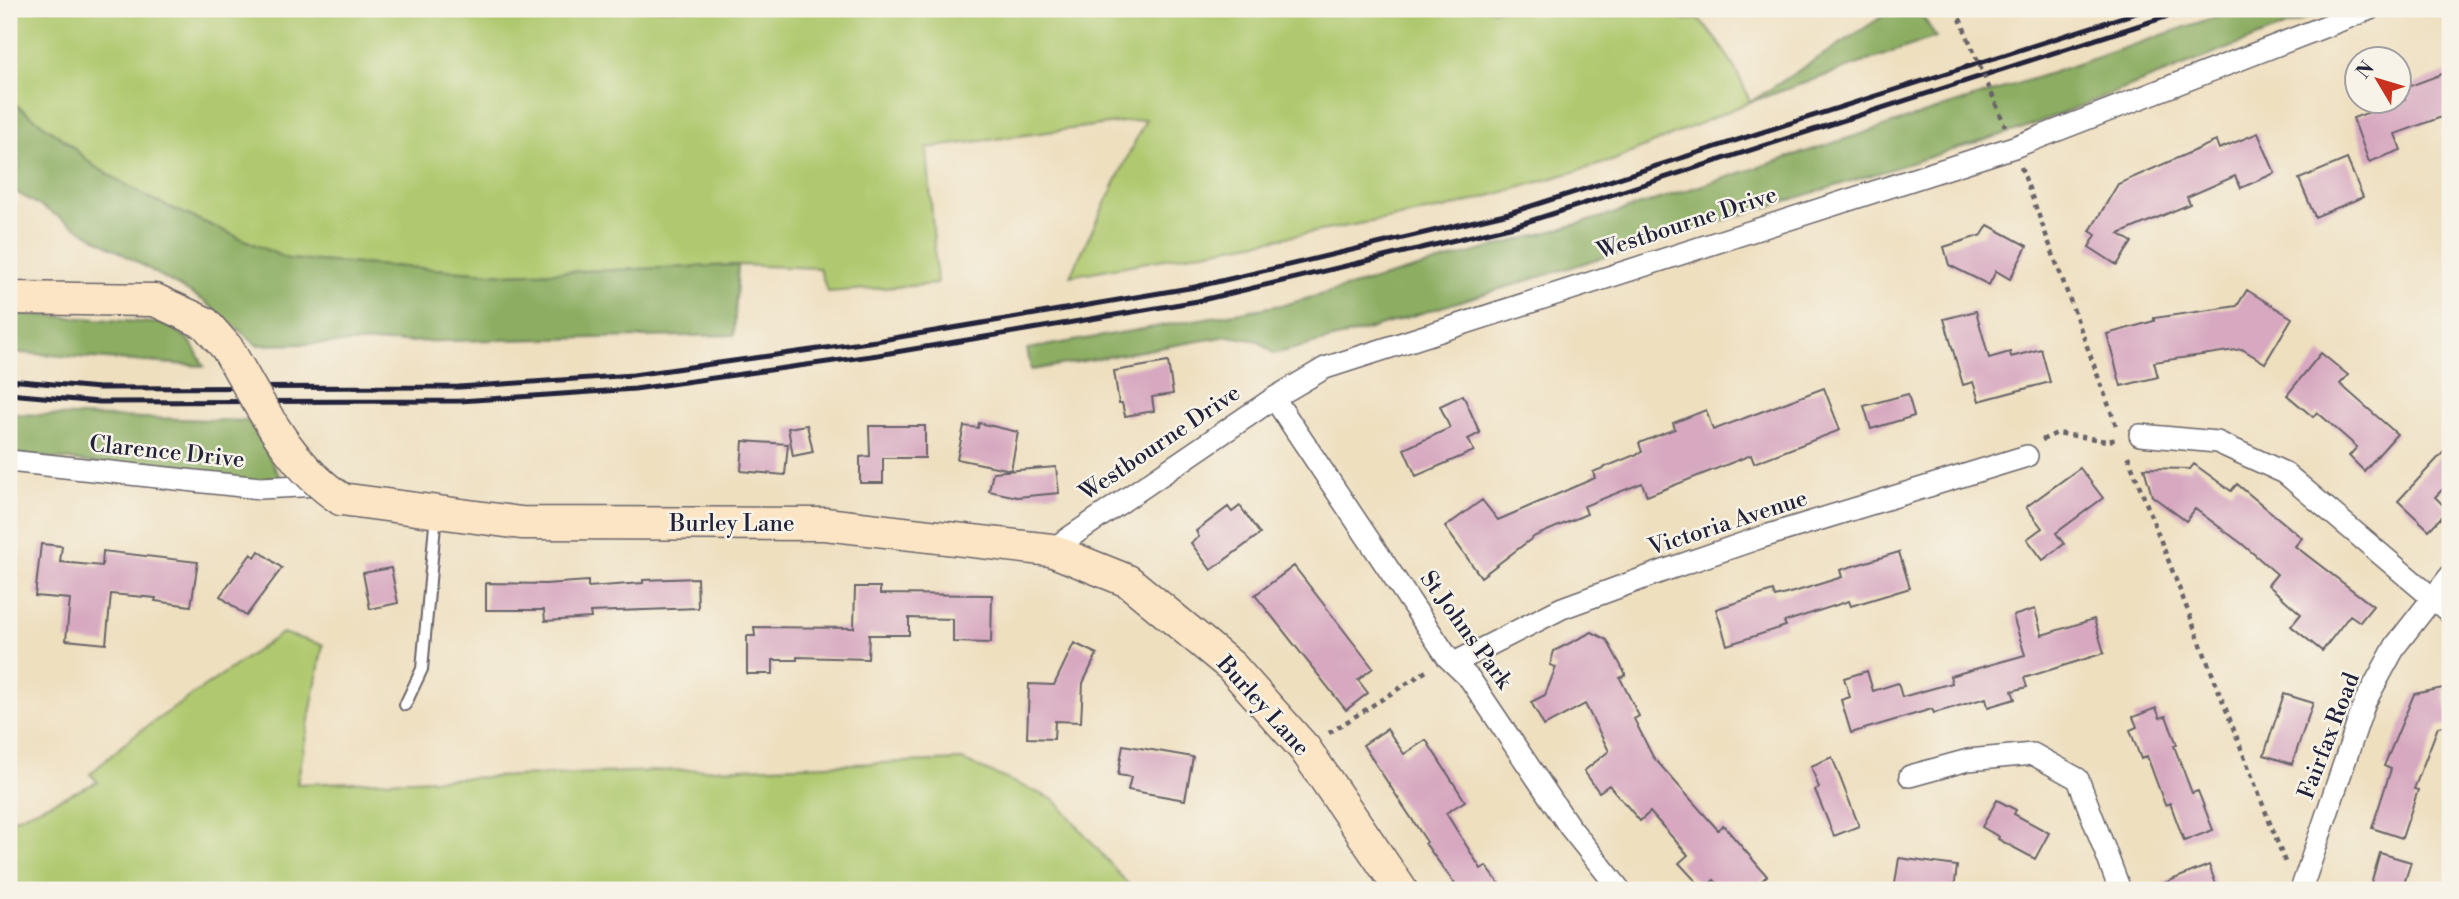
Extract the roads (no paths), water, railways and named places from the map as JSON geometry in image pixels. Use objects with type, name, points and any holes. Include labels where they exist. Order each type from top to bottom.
[{"type":"street","name":"Westbourne Drive","points":[[1051,550],[1274,398],[1325,368],[2014,147],[2370,9]]},
{"type":"street","points":[[9,298],[155,300],[205,323],[227,348],[286,449],[330,492]]},
{"type":"street","name":"St Johns Park","points":[[1274,398],[1451,660],[1470,679],[1569,826],[1620,890]]},
{"type":"street","points":[[2133,443],[2217,442],[2285,473],[2450,613]]},
{"type":"street","name":"Victoria Avenue","points":[[1451,660],[1562,608],[1663,571],[1759,538],[2027,456]]},
{"type":"street","name":"Clarence Drive","points":[[9,461],[260,488],[330,492]]},
{"type":"street","name":"Burley Lane","points":[[330,492],[436,512],[521,523],[825,524],[1051,550],[1128,581],[1231,666],[1305,749],[1401,890]]},
{"type":"street","name":"Fairfax Road","points":[[2301,890],[2365,702],[2396,645],[2450,576]]},
{"type":"street","points":[[1910,776],[1968,760],[2033,754],[2078,779],[2120,890]]},
{"type":"lane","points":[[405,705],[422,668],[436,512]]},
{"type":"railway","points":[[9,380],[99,388],[459,387],[633,375],[876,341],[1195,287],[1509,213],[2148,9]]},
{"type":"railway","points":[[9,394],[99,402],[460,401],[635,389],[878,355],[1198,301],[1514,226],[2190,9]]}]
